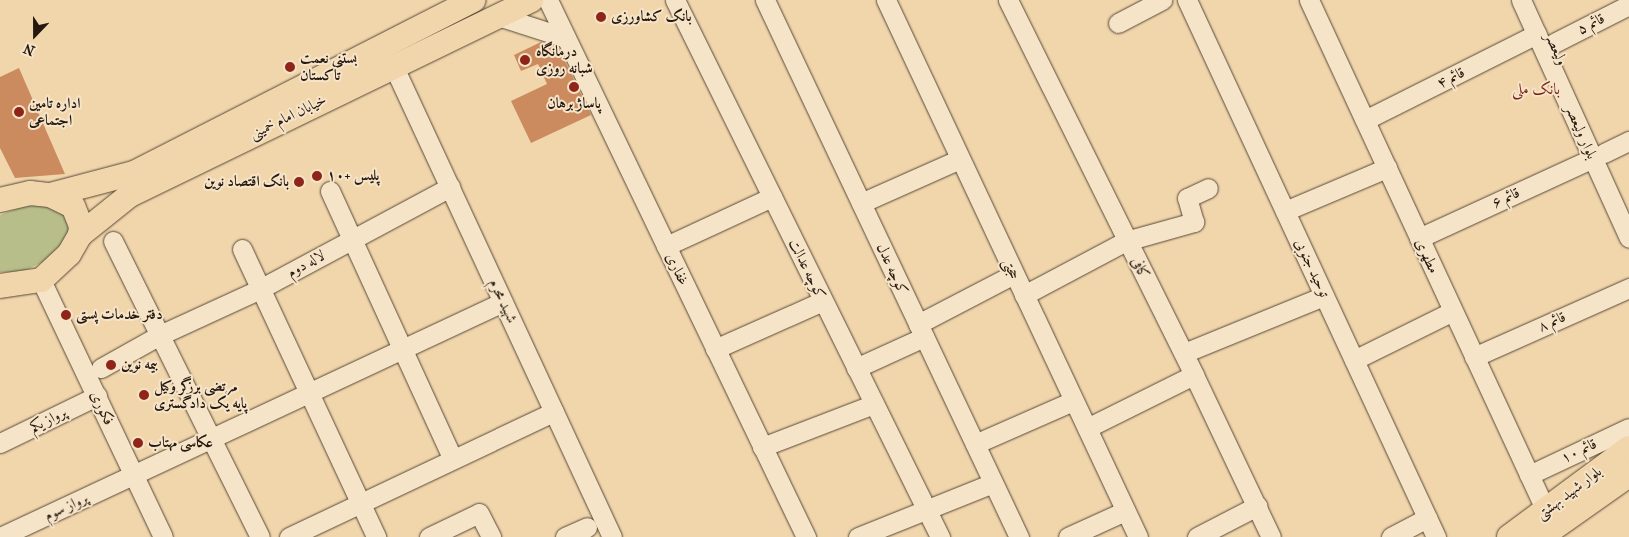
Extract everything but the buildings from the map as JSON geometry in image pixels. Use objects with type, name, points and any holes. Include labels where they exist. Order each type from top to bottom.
[{"type":"main road","name":"خیابان امام خمینی","points":[[50,195],[134,173],[474,0]]},
{"type":"main road","name":"خیابان امام خمینی","points":[[41,280],[68,254],[80,235],[130,195],[393,65],[531,0]]},
{"type":"main road","points":[[1,196],[30,193],[50,195],[73,206],[79,217],[80,235]]},
{"type":"main road","points":[[0,286],[41,280]]},
{"type":"main road","name":"بلوار شهید بهشتی","points":[[1509,537],[1629,448]]},
{"type":"main road","name":"بلوار شهید بهشتی","points":[[1541,537],[1629,475]]},
{"type":"street","name":"غفاری","points":[[548,0],[806,537]]},
{"type":"street","name":"کوچه عدالت","points":[[675,0],[940,537]]},
{"type":"street","name":"کوچه عدل","points":[[765,0],[1019,537]]},
{"type":"street","name":"حجتی","points":[[886,0],[1138,537]]},
{"type":"street","name":"کافی","points":[[1008,0],[1126,241],[1184,353],[1271,537]]},
{"type":"street","points":[[1118,23],[1162,0]]},
{"type":"street","name":"توحید جنوبی","points":[[1187,0],[1436,537]]},
{"type":"street","name":"مطهری","points":[[1309,0],[1546,511]]},
{"type":"street","name":"بلوار ولیعصر","points":[[1521,0],[1599,155],[1629,238]]},
{"type":"street","name":"ولیعصر","points":[[1534,0],[1554,43],[1599,155],[1629,206]]},
{"type":"street","name":"قائم ۵","points":[[1554,43],[1629,4]]},
{"type":"street","points":[[498,16],[566,38]]},
{"type":"street","name":"قائم ۴","points":[[1365,120],[1537,34]]},
{"type":"street","name":"شهید محرم","points":[[393,65],[612,537]]},
{"type":"street","name":"قائم ۶","points":[[1419,238],[1629,141]]},
{"type":"street","points":[[861,203],[960,159]]},
{"type":"street","points":[[1285,211],[1387,168]]},
{"type":"street","name":"لاله دوم","points":[[101,368],[160,335],[260,289],[450,187]]},
{"type":"street","points":[[1024,295],[1126,241],[1194,222],[1186,198],[1208,188]]},
{"type":"street","points":[[330,191],[452,458]]},
{"type":"street","points":[[666,246],[772,197]]},
{"type":"street","points":[[113,241],[260,537]]},
{"type":"street","points":[[242,249],[376,537]]},
{"type":"street","points":[[856,368],[1014,274]]},
{"type":"street","name":"فکوری","points":[[41,280],[163,537]]},
{"type":"street","name":"قائم ۸","points":[[1474,357],[1629,288]]},
{"type":"street","points":[[1184,353],[1324,296]]},
{"type":"street","points":[[715,349],[824,301]]},
{"type":"street","name":"پرواز سوم","points":[[0,537],[310,395],[503,302]]},
{"type":"street","points":[[1354,360],[1453,311]]},
{"type":"street","points":[[1088,428],[1194,375]]},
{"type":"street","name":"پرواز یکم","points":[[0,443],[97,396]]},
{"type":"street","points":[[975,444],[1073,401]]},
{"type":"street","points":[[762,447],[874,404]]},
{"type":"street","points":[[289,537],[452,458],[554,412]]},
{"type":"street","name":"قائم ۱۰","points":[[1529,475],[1629,428]]},
{"type":"street","points":[[858,537],[927,512],[993,483]]},
{"type":"street","points":[[1197,537],[1257,506]]},
{"type":"street","points":[[1068,537],[1125,511]]},
{"type":"street","points":[[429,537],[479,513],[491,537]]},
{"type":"street","points":[[1391,537],[1427,518]]},
{"type":"street","points":[[565,537],[586,527]]},
{"type":"green space","points":[[29,204],[50,204],[68,215],[70,229],[63,245],[47,260],[22,272],[0,272],[0,215]]},
{"type":"place","name":"بانک کشاورزی","points":[[601,17]]},
{"type":"place","name":"درمانگاه شبانه روزی","points":[[525,60]]},
{"type":"place","name":"بستنی نعمت تاکستان","points":[[290,67]]},
{"type":"place","name":"پاساژ برهان","points":[[574,87]]},
{"type":"place","name":"اداره تامین اجتماعی","points":[[19,112]]},
{"type":"place","name":"پلیس +۱۰","points":[[317,176]]},
{"type":"place","name":"بانک اقتصاد نوین","points":[[299,182]]},
{"type":"place","name":"دفتر خدمات پستی","points":[[66,315]]},
{"type":"place","name":"بیمه نوین","points":[[111,365]]},
{"type":"place","name":"مرتضی برزگر وکیل پایه یک دادگستری","points":[[144,395]]},
{"type":"place","name":"عکاسی مهتاب","points":[[138,443]]},
{"type":"district","name":"بانک ملی","points":[[1536,89]]}]
